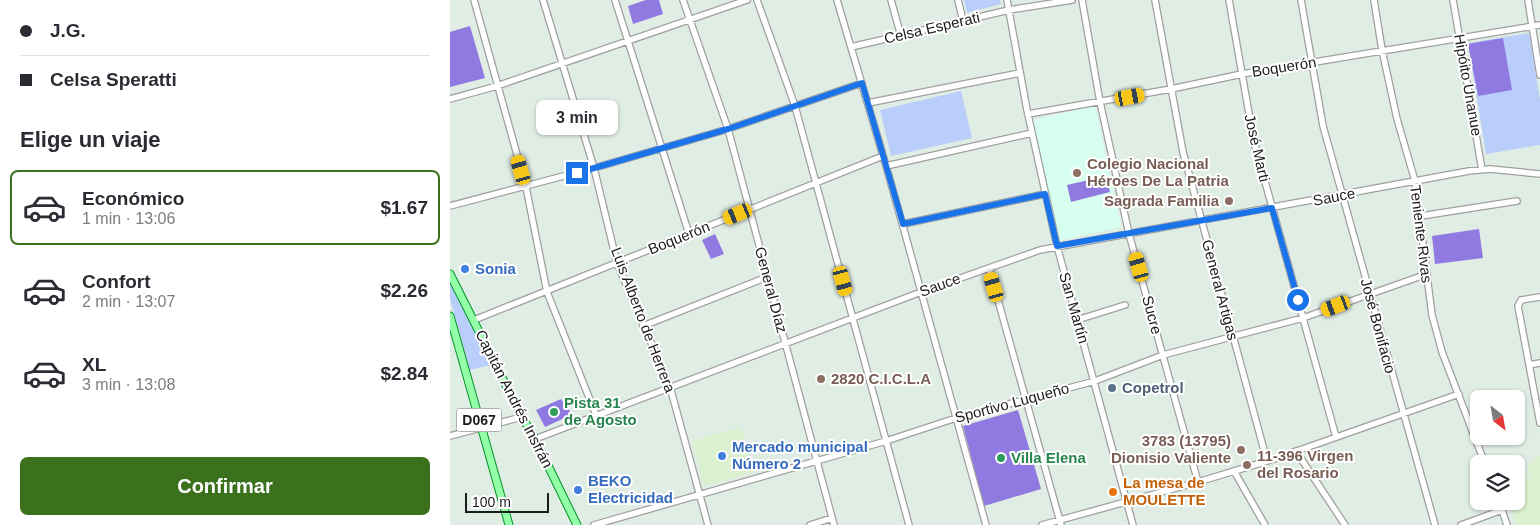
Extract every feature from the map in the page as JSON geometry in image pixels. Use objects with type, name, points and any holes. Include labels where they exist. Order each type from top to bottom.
[{"type":"main road","name":"Capitán Andrés Insfrán","points":[[450,274],[577,525]]},
{"type":"main road","name":"D067","points":[[450,316],[509,525]]},
{"type":"street","points":[[474,0],[526,187],[547,292],[596,415]]},
{"type":"street","name":"Luis Alberto de Herrera","points":[[543,0],[594,168],[617,263],[670,388],[708,525]]},
{"type":"street","points":[[615,0],[689,234]]},
{"type":"street","name":"General Díaz","points":[[683,0],[728,129],[834,525]]},
{"type":"street","points":[[450,99],[497,86],[747,0]]},
{"type":"street","points":[[758,0],[795,106],[909,525]]},
{"type":"street","points":[[837,0],[887,167],[986,525]]},
{"type":"street","points":[[891,0],[901,36]]},
{"type":"street","points":[[958,0],[963,21]]},
{"type":"street","name":"San Martín","points":[[1007,0],[1028,114],[1057,246],[1133,525]]},
{"type":"street","name":"Celsa Esperati","points":[[851,47],[1009,10],[1072,0]]},
{"type":"street","name":"Sucre","points":[[1082,0],[1100,102],[1129,234],[1198,482]]},
{"type":"street","name":"General Artigas","points":[[1155,0],[1183,152],[1267,461]]},
{"type":"street","name":"José Marti","points":[[1229,0],[1254,142],[1336,437]]},
{"type":"street","name":"José Bonifacio","points":[[1301,0],[1324,126],[1435,525]]},
{"type":"street","name":"Teniente Rivas","points":[[1374,0],[1382,50],[1397,119],[1415,181],[1421,216],[1432,315],[1442,352],[1482,455]]},
{"type":"street","name":"Hipóito Unanue","points":[[1453,0],[1482,170]]},
{"type":"street","points":[[1528,0],[1540,76]]},
{"type":"street","name":"Boquerón","points":[[1028,114],[1171,89],[1242,74],[1540,25]]},
{"type":"street","points":[[868,103],[1020,73]]},
{"type":"street","points":[[450,206],[663,149],[862,83]]},
{"type":"street","points":[[887,167],[1032,133]]},
{"type":"street","name":"Boquerón","points":[[474,320],[883,156]]},
{"type":"street","name":"Sauce","points":[[535,439],[921,292],[1040,250],[1482,170],[1540,174]]},
{"type":"street","points":[[903,224],[1045,194]]},
{"type":"street","points":[[1421,216],[1517,201]]},
{"type":"street","points":[[989,268],[1060,522]]},
{"type":"street","name":"Sportivo Luqueño","points":[[594,525],[886,441],[956,418],[1094,381],[1163,355],[1303,318],[1427,274]]},
{"type":"street","points":[[643,326],[767,277]]},
{"type":"street","points":[[1540,297],[1524,299],[1519,302],[1518,306],[1540,422]]},
{"type":"street","points":[[1077,320],[1125,305]]},
{"type":"street","points":[[1529,365],[1540,363]]},
{"type":"street","points":[[1042,525],[1060,522],[1267,461],[1459,394]]},
{"type":"street","points":[[450,436],[522,417]]},
{"type":"street","points":[[1296,451],[1345,525]]},
{"type":"street","points":[[1234,471],[1265,525]]},
{"type":"street","points":[[1461,525],[1502,510],[1508,525]]},
{"type":"street","points":[[810,525],[832,518]]},
{"type":"shaded area","points":[[646,0],[659,0],[663,14],[633,24],[628,6]]},
{"type":"shaded area","points":[[964,0],[1000,0],[1001,4],[967,13]]},
{"type":"shaded area","points":[[470,26],[485,78],[450,87],[450,32]]},
{"type":"shaded area","points":[[1529,33],[1540,99],[1540,145],[1486,154],[1468,43]]},
{"type":"shaded area","points":[[1503,38],[1512,90],[1478,96],[1468,44]]},
{"type":"shaded area","points":[[961,91],[972,138],[891,156],[880,110]]},
{"type":"shaded area","name":"Colegio Nacional Héroes De La Patria","points":[[1095,106],[1121,227],[1059,241],[1033,120]]},
{"type":"shaded area","points":[[1106,176],[1110,192],[1071,202],[1067,185]]},
{"type":"shaded area","points":[[1479,229],[1483,258],[1435,264],[1432,236]]},
{"type":"shaded area","points":[[715,234],[724,254],[711,259],[702,240]]},
{"type":"shaded area","points":[[450,281],[490,365],[470,370],[450,299]]},
{"type":"shaded area","name":"Pista 31 de Agosto","points":[[561,399],[562,401],[565,400],[571,415],[545,427],[536,410]]},
{"type":"shaded area","name":"Villa Elena","points":[[1018,410],[1041,489],[984,506],[963,426]]},
{"type":"shaded area","name":"Mercado municipal Número 2","points":[[741,427],[753,472],[704,486],[692,441]]},
{"type":"shaded area","points":[[1540,456],[1540,525],[1517,525],[1511,510],[1525,510],[1525,479],[1530,477],[1527,464],[1536,461],[1534,457]]},
{"type":"place","name":"Colegio Nacional Héroes De La Patria","points":[[1077,173]]},
{"type":"place","name":"Sagrada Familia","points":[[1229,201]]},
{"type":"place","name":"Sonia","points":[[465,269]]},
{"type":"place","name":"2820 C.I.C.L.A","points":[[821,379]]},
{"type":"place","name":"Copetrol","points":[[1112,388]]},
{"type":"place","name":"Pista 31 de Agosto","points":[[554,412]]},
{"type":"place","name":"3783 (13795) Dionisio Valiente","points":[[1241,450]]},
{"type":"place","name":"Mercado municipal Número 2","points":[[722,456]]},
{"type":"place","name":"Villa Elena","points":[[1001,458]]},
{"type":"place","name":"11-396 Virgen del Rosario","points":[[1247,465]]},
{"type":"place","name":"BEKO Electricidad","points":[[578,490]]},
{"type":"place","name":"La mesa de MOULETTE","points":[[1113,492]]},
{"type":"route","points":[[577,173],[728,129],[862,83],[903,224],[1045,194],[1057,246],[1272,208],[1298,300]]}]
